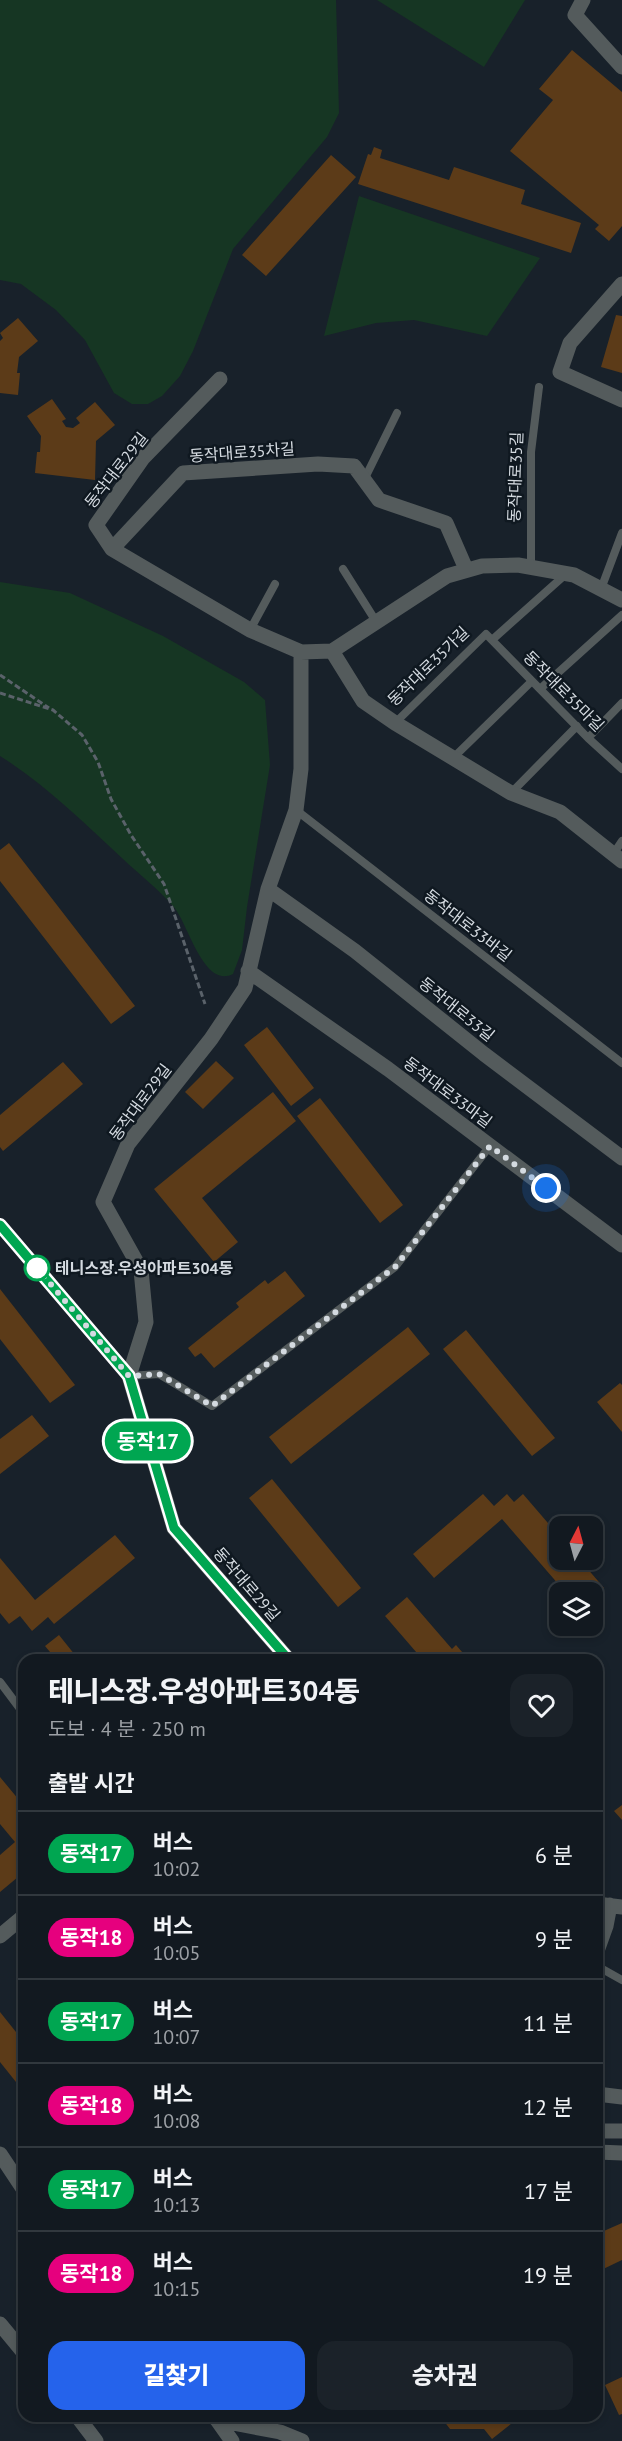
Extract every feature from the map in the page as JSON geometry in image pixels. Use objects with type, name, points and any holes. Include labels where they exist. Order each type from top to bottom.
[{"type":"street","points":[[583,0],[575,15],[622,67]]},
{"type":"street","points":[[622,284],[570,344],[560,372],[622,400]]},
{"type":"street","name":"동작대로29길","points":[[219,379],[143,459],[96,525],[112,549],[250,630],[301,652],[301,769],[296,810],[268,889],[245,988],[211,1039],[128,1144],[102,1202],[141,1270],[146,1323],[129,1376],[174,1528],[284,1654]]},
{"type":"street","name":"동작대로35차길","points":[[112,549],[183,473],[318,464],[354,466],[379,500],[446,523],[466,569]]},
{"type":"street","points":[[301,652],[332,651],[447,576],[482,566],[531,567],[574,575],[622,600]]},
{"type":"street","name":"동작대로35가길","points":[[332,651],[363,701],[395,723],[512,793],[560,812],[619,852]]},
{"type":"street","name":"동작대로33길","points":[[268,889],[355,951],[484,1054],[622,1158]]},
{"type":"street","name":"동작대로33마길","points":[[248,971],[388,1070],[622,1245]]},
{"type":"street","points":[[603,1934],[610,1905]]},
{"type":"street","points":[[0,1936],[18,1921]]},
{"type":"street","points":[[603,2095],[622,2097]]},
{"type":"street","points":[[603,2147],[609,2131]]},
{"type":"street","points":[[603,2152],[622,2153]]},
{"type":"street","points":[[0,2154],[18,2181]]},
{"type":"street","points":[[0,2324],[18,2346]]},
{"type":"street","points":[[82,2422],[96,2441]]},
{"type":"street","points":[[218,2422],[232,2441]]},
{"type":"street","points":[[234,2422],[280,2432],[302,2441]]},
{"type":"lane","name":"동작대로35길","points":[[531,567],[531,453],[539,387]]},
{"type":"lane","points":[[365,478],[397,413]]},
{"type":"lane","points":[[601,589],[622,533]]},
{"type":"lane","points":[[343,569],[376,623]]},
{"type":"lane","name":"동작대로35가길","points":[[395,723],[489,637],[566,574]]},
{"type":"lane","points":[[250,630],[275,584]]},
{"type":"lane","points":[[540,689],[622,615]]},
{"type":"lane","name":"동작대로35마길","points":[[489,637],[588,738],[622,769]]},
{"type":"lane","points":[[454,757],[532,681]]},
{"type":"lane","points":[[588,738],[622,703]]},
{"type":"lane","points":[[512,793],[577,726]]},
{"type":"lane","name":"동작대로33바길","points":[[296,810],[622,1063]]},
{"type":"lane","points":[[0,1225],[129,1376],[159,1374],[212,1406],[395,1267],[490,1146]]},
{"type":"lane","points":[[0,1682],[18,1706]]},
{"type":"lane","points":[[603,1969],[622,1980]]},
{"type":"path","points":[[0,675],[53,711],[82,735],[98,762],[111,799],[131,835],[164,884],[205,1004]]},
{"type":"path","points":[[0,693],[53,711]]},
{"type":"green space","points":[[0,0],[336,0],[339,113],[327,137],[233,249],[193,351],[180,376],[162,396],[148,404],[132,404],[114,393],[85,340],[56,310],[21,284],[0,280]]},
{"type":"green space","points":[[377,0],[525,0],[484,67]]},
{"type":"green space","points":[[359,196],[540,258],[487,336],[414,320],[376,323],[324,336]]},
{"type":"green space","points":[[0,582],[70,593],[163,636],[244,682],[265,700],[270,765],[242,950],[233,974],[222,976],[213,972],[197,952],[173,906],[64,804],[0,756]]},
{"type":"building","points":[[572,50],[622,92],[622,226],[609,241],[595,229],[599,225],[510,151],[553,100],[539,89]]},
{"type":"building","points":[[374,147],[382,150],[380,158],[449,180],[454,167],[525,190],[521,204],[581,223],[571,253],[358,184],[368,154],[371,155]]},
{"type":"building","points":[[331,155],[356,177],[266,276],[242,255]]},
{"type":"building","points":[[616,315],[622,316],[622,373],[601,367]]},
{"type":"building","points":[[18,318],[38,341],[19,357],[18,395],[0,393],[0,341],[3,338],[0,333]]},
{"type":"building","points":[[52,399],[66,419],[62,421],[66,427],[73,428],[80,423],[76,418],[95,402],[115,425],[96,441],[95,480],[35,473],[41,436],[27,416]]},
{"type":"building","points":[[9,843],[135,1006],[111,1024],[0,881],[0,850]]},
{"type":"building","points":[[267,1027],[314,1088],[291,1106],[244,1045]]},
{"type":"building","points":[[216,1061],[234,1078],[203,1109],[185,1092]]},
{"type":"building","points":[[63,1062],[83,1084],[3,1151],[0,1147],[0,1115]]},
{"type":"building","points":[[273,1092],[296,1121],[202,1198],[238,1242],[214,1262],[154,1189]]},
{"type":"building","points":[[320,1098],[403,1205],[380,1223],[297,1116]]},
{"type":"building","points":[[285,1271],[305,1296],[214,1368],[201,1353],[195,1357],[188,1348],[239,1307],[236,1303],[265,1280],[268,1284]]},
{"type":"building","points":[[0,1289],[75,1385],[50,1403],[0,1339]]},
{"type":"building","points":[[408,1327],[430,1354],[291,1464],[269,1437]]},
{"type":"building","points":[[466,1330],[555,1438],[532,1456],[443,1349]]},
{"type":"building","points":[[620,1383],[622,1385],[622,1432],[597,1402]]},
{"type":"building","points":[[32,1415],[49,1436],[0,1474],[0,1439]]},
{"type":"building","points":[[272,1479],[361,1588],[338,1607],[249,1498]]},
{"type":"building","points":[[483,1494],[494,1506],[507,1494],[514,1502],[523,1494],[549,1524],[549,1570],[589,1570],[599,1582],[556,1582],[502,1519],[434,1578],[413,1554]]},
{"type":"building","points":[[115,1535],[135,1558],[54,1624],[48,1617],[32,1631],[20,1616],[9,1624],[0,1613],[0,1558],[35,1600]]},
{"type":"building","points":[[407,1597],[452,1649],[456,1645],[464,1654],[418,1654],[385,1616]]},
{"type":"building","points":[[59,1635],[74,1654],[47,1654],[50,1652],[45,1646]]},
{"type":"building","points":[[0,1777],[18,1799],[18,1877],[0,1892],[0,1855],[15,1842],[0,1824]]},
{"type":"building","points":[[622,1805],[622,1820],[614,1811]]},
{"type":"building","points":[[0,2012],[18,2034],[18,2084],[0,2062]]},
{"type":"building","points":[[622,2223],[622,2260],[603,2269],[603,2231]]},
{"type":"building","points":[[622,2377],[622,2414],[619,2415],[605,2385]]},
{"type":"building","points":[[445,2422],[513,2422],[492,2439],[484,2429],[450,2429]]},
{"type":"bus line","name":"동작17","points":[[0,1225],[129,1376],[174,1528],[284,1654]]},
{"type":"place","name":"테니스장.우성아파트304동","points":[[37,1268]]},
{"type":"route","points":[[37,1268],[129,1376],[159,1374],[212,1406],[395,1267],[490,1146],[546,1188]]}]
